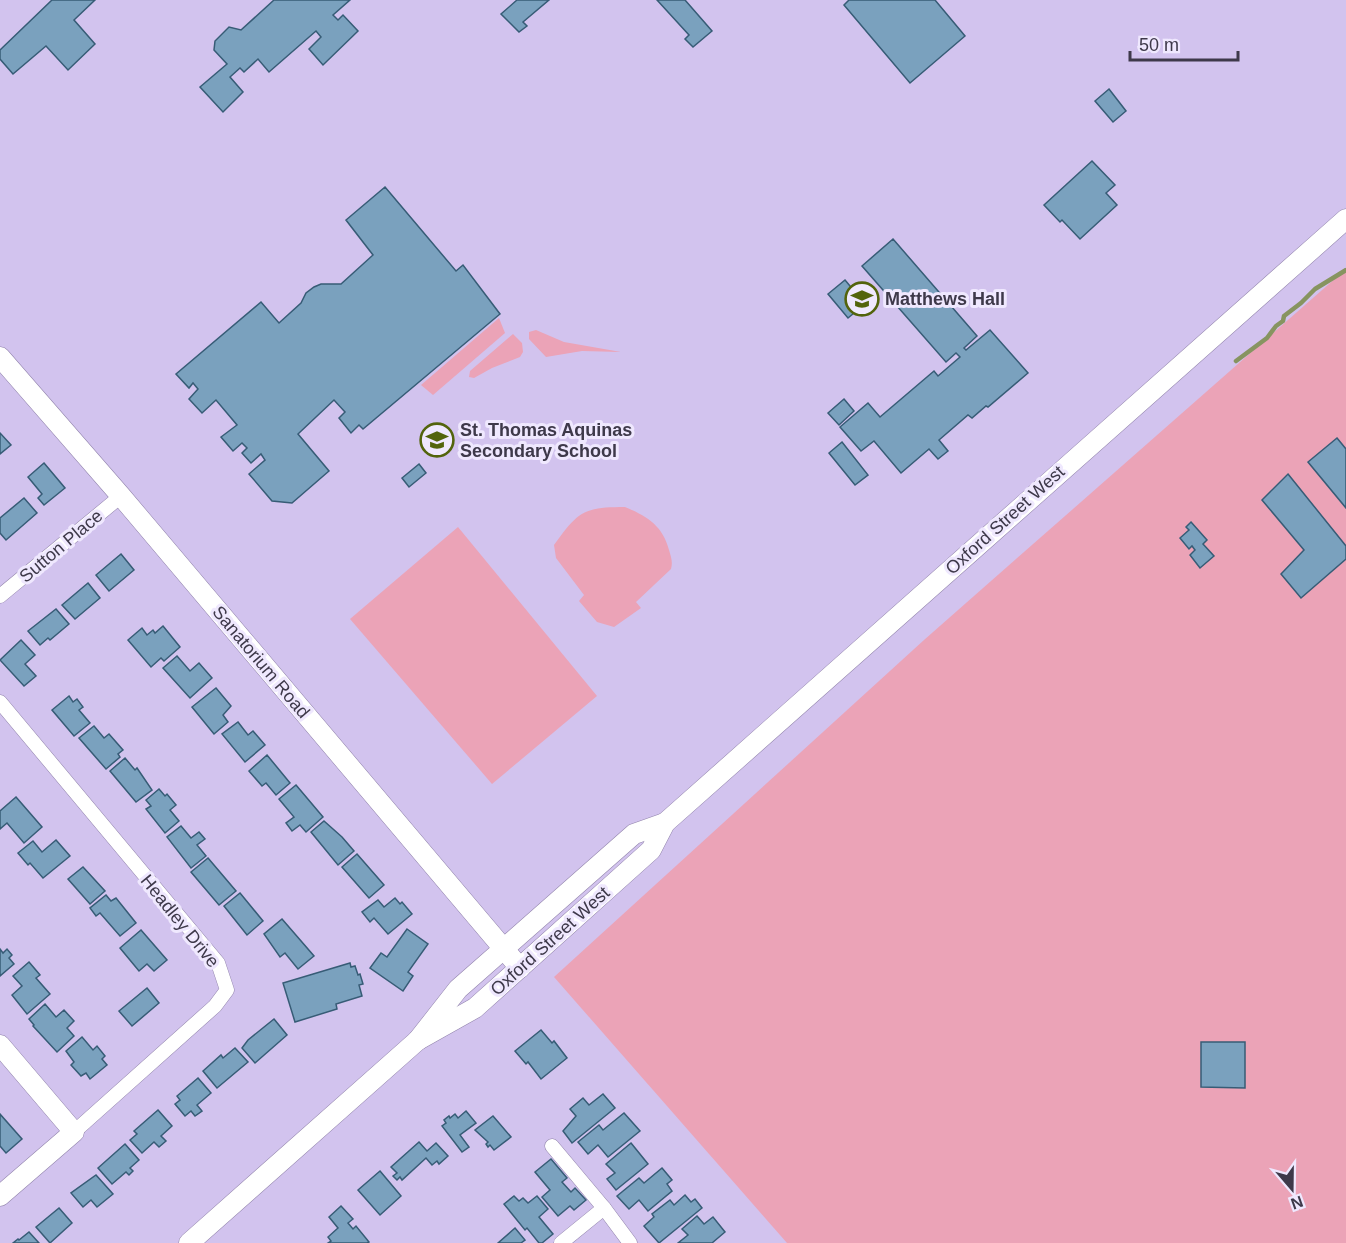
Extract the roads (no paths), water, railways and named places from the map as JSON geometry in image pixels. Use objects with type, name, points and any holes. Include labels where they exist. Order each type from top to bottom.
[{"type":"main road","name":"Oxford Street West","points":[[418,1040],[475,1008],[651,850],[665,823],[1346,219]]},
{"type":"main road","name":"Sanatorium Road","points":[[0,357],[121,496],[519,968]]},
{"type":"main road","name":"Oxford Street West","points":[[189,1243],[418,1040],[458,989],[634,834],[665,823]]},
{"type":"main road","points":[[0,1045],[74,1132]]},
{"type":"main road","name":"Headley Drive","points":[[0,1197],[74,1132]]},
{"type":"street","name":"Sutton Place","points":[[0,596],[121,496]]},
{"type":"street","name":"Headley Drive","points":[[0,702],[218,963],[227,990],[216,1006],[74,1132]]},
{"type":"street","points":[[552,1146],[604,1208],[628,1242]]},
{"type":"street","points":[[561,1243],[604,1208]]},
{"type":"waterway","points":[[1236,361],[1267,338],[1283,321],[1284,316],[1315,289],[1346,270]]},
{"type":"place","name":"Matthews Hall","points":[[862,299]]},
{"type":"place","name":"St. Thomas Aquinas Secondary School","points":[[437,440]]}]
